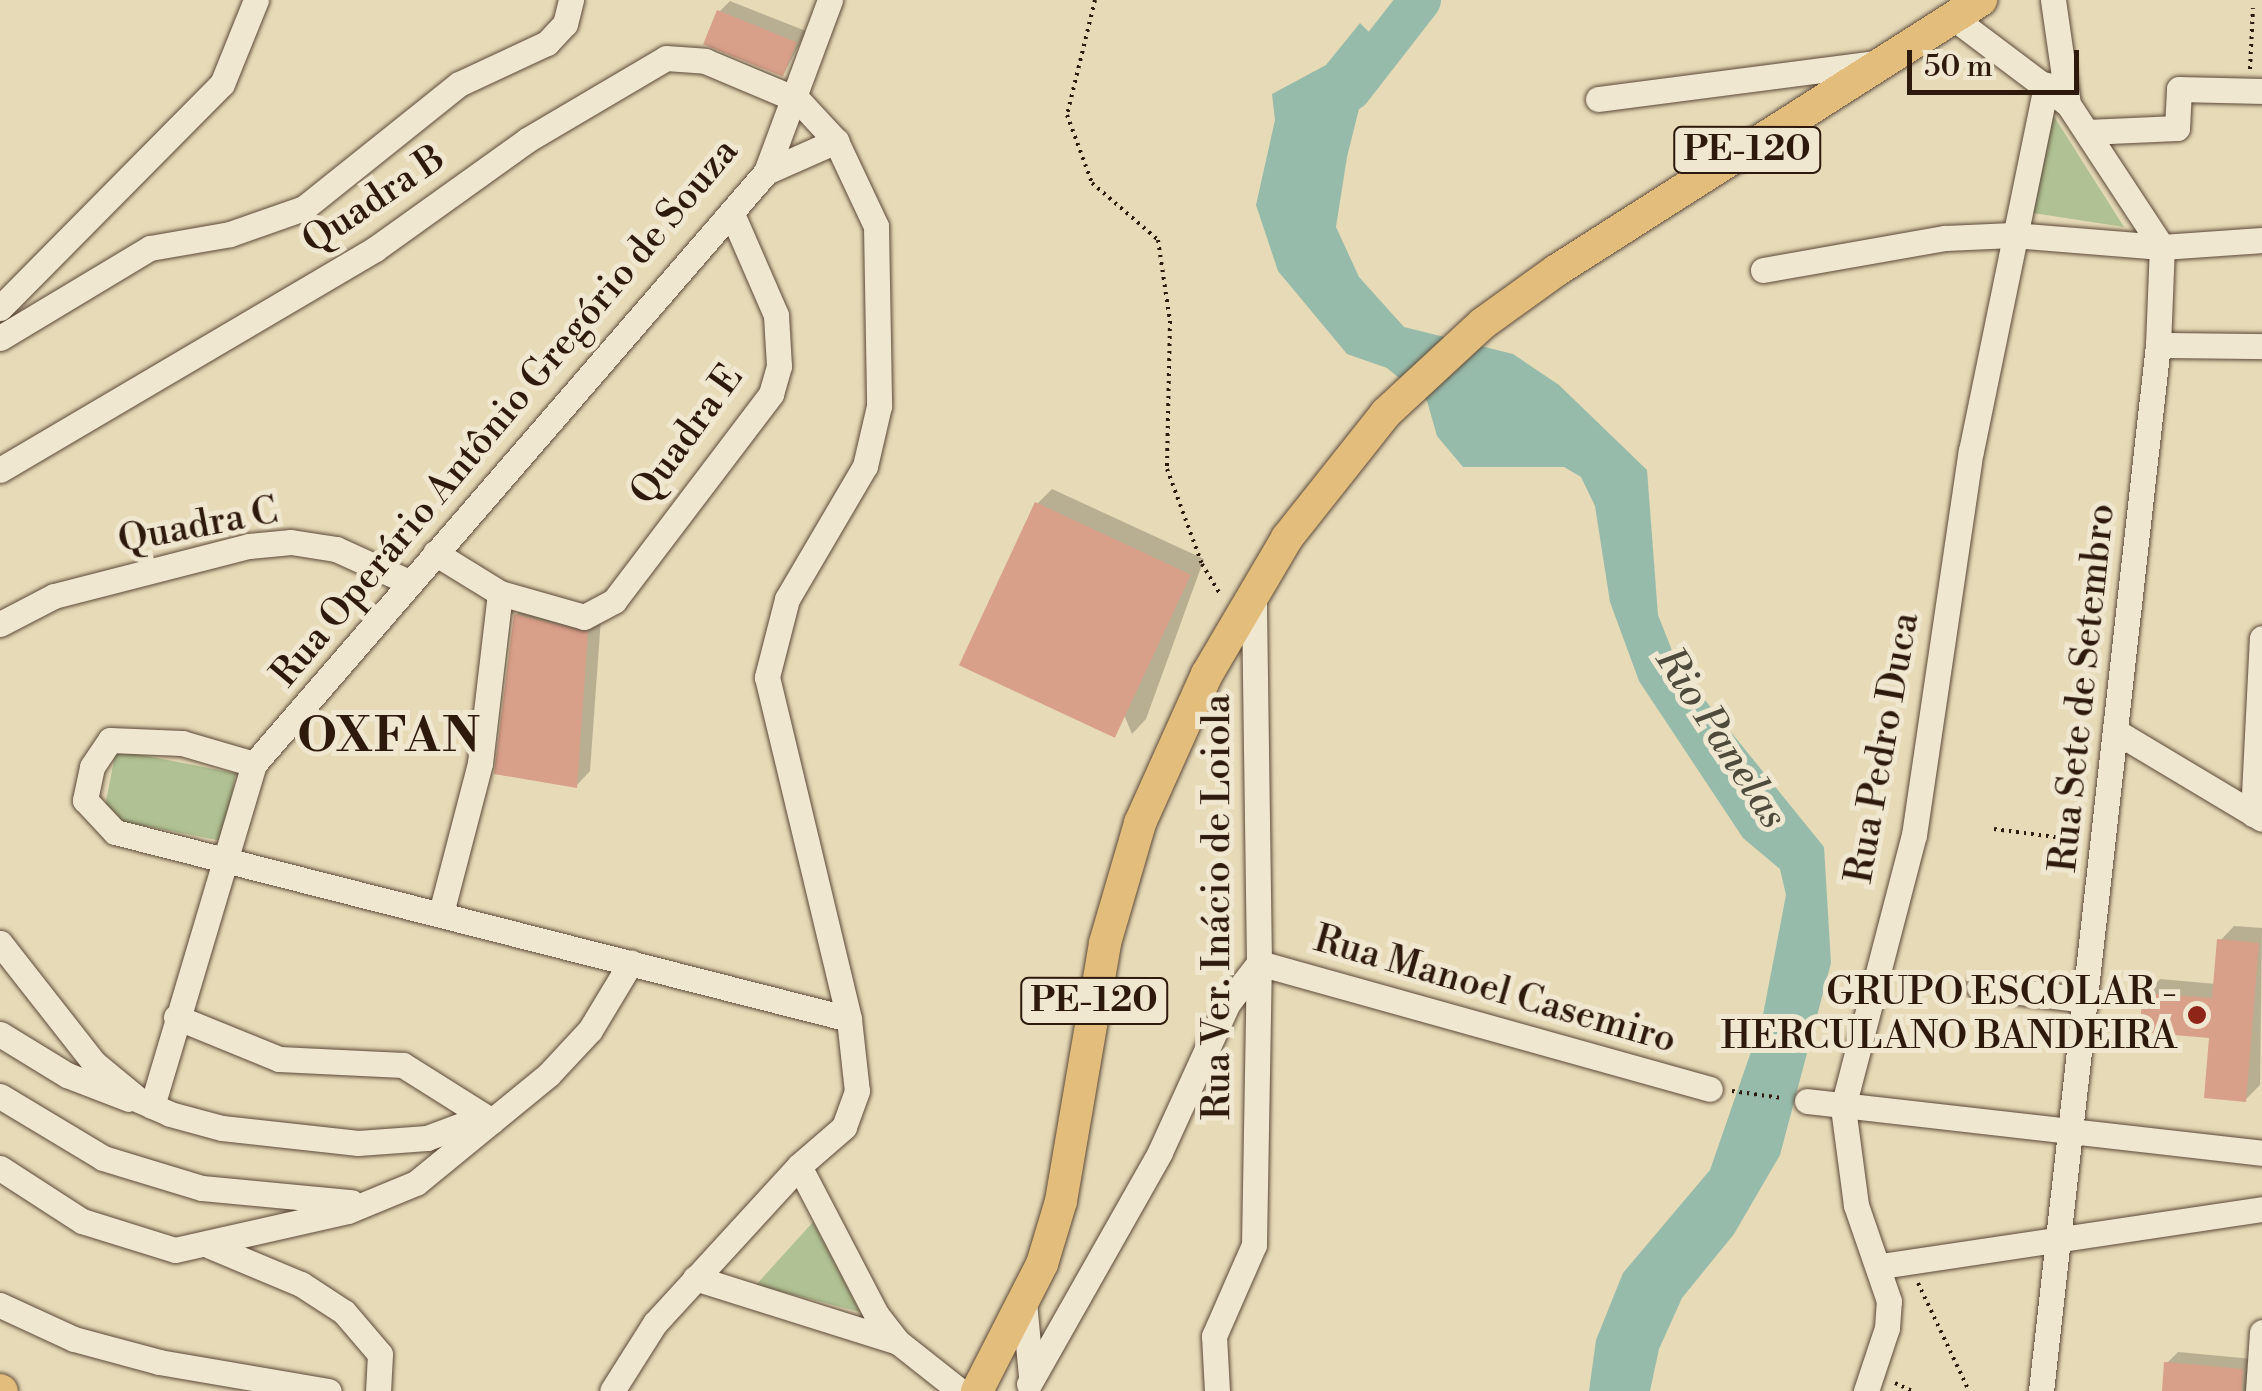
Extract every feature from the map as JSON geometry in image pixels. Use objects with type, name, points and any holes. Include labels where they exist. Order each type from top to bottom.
[{"type":"main road","name":"PE-120","points":[[977,1391],[1024,1302],[1060,1201],[1102,961],[1140,823],[1247,604],[1305,513],[1386,413],[1513,301],[1968,9]]},
{"type":"street","points":[[0,308],[222,84],[256,0]]},
{"type":"street","points":[[0,338],[150,248],[230,234],[304,208],[459,84],[547,43],[565,24],[571,0]]},
{"type":"street","name":"Rua Operário Antônio Gregório de Souza","points":[[254,764],[766,172],[798,100],[830,0]]},
{"type":"street","points":[[2053,0],[2068,104]]},
{"type":"street","points":[[1968,9],[2068,104],[2162,247]]},
{"type":"street","name":"Quadra B","points":[[0,470],[375,250],[528,140],[648,65],[666,58],[705,61],[798,100]]},
{"type":"street","points":[[1598,99],[1888,61]]},
{"type":"street","name":"Rua Pedro Duca","points":[[1866,1391],[1887,1328],[1893,1264],[1856,1205],[1843,1107],[1914,835],[1971,450],[2046,85]]},
{"type":"street","points":[[2086,132],[2177,128],[2179,89],[2256,91]]},
{"type":"street","points":[[612,1391],[655,1323],[694,1278],[798,1166],[844,1127],[853,1111],[857,1091],[848,1019],[767,677],[786,598],[865,466],[879,406],[876,226],[836,141],[798,100]]},
{"type":"street","points":[[766,172],[836,141]]},
{"type":"street","name":"Quadra E","points":[[500,594],[584,618],[614,600],[770,394],[779,366],[776,315],[732,214]]},
{"type":"street","points":[[1763,270],[1903,242],[2013,236],[2162,247],[2262,240]]},
{"type":"street","name":"Rua Sete de Setembro","points":[[2041,1391],[2158,344],[2162,247]]},
{"type":"street","points":[[2158,344],[2262,346]]},
{"type":"street","name":"Quadra C","points":[[0,624],[54,596],[249,546],[291,542],[336,549],[411,582]]},
{"type":"street","points":[[436,553],[500,594],[480,763],[441,914]]},
{"type":"street","name":"Rua Ver. Inácio de Loiola","points":[[1217,1391],[1214,1336],[1254,1245],[1259,963],[1247,604]]},
{"type":"street","points":[[2115,731],[2258,817],[2262,638]]},
{"type":"street","points":[[146,1103],[226,863],[254,764],[182,743],[110,740],[92,767],[85,800],[115,832],[226,863],[848,1019]]},
{"type":"street","points":[[0,943],[94,1063],[146,1103]]},
{"type":"street","points":[[0,1168],[82,1221],[175,1250],[210,1246],[371,1202],[416,1182],[590,1030],[631,962]]},
{"type":"street","points":[[1028,1388],[1160,1152],[1228,1003],[1259,963]]},
{"type":"street","name":"Rua Manoel Casemiro","points":[[1259,963],[1710,1088]]},
{"type":"street","points":[[1979,988],[2087,1000]]},
{"type":"street","points":[[176,1016],[278,1059],[404,1065],[487,1119]]},
{"type":"street","points":[[0,1034],[92,1088],[222,1128],[358,1143],[427,1138],[487,1119]]},
{"type":"street","points":[[0,1096],[103,1158],[202,1188],[371,1202]]},
{"type":"street","points":[[1807,1101],[2071,1136],[2262,1153]]},
{"type":"street","points":[[798,1166],[860,1289],[898,1342],[960,1391]]},
{"type":"street","points":[[1893,1264],[2262,1209]]},
{"type":"street","points":[[210,1246],[301,1284],[344,1312],[380,1354],[378,1391]]},
{"type":"street","points":[[694,1278],[898,1342]]},
{"type":"street","points":[[1024,1302],[1033,1353],[1028,1388]]},
{"type":"street","points":[[0,1305],[74,1339],[159,1362],[329,1391]]},
{"type":"street","points":[[2258,1391],[2262,1332]]},
{"type":"path","points":[[1095,0],[1066,114],[1092,183],[1158,240],[1169,307],[1168,469],[1202,564],[1247,604]]},
{"type":"path","points":[[2253,8],[2256,91]]},
{"type":"path","points":[[1994,830],[2103,843]]},
{"type":"path","points":[[1710,1088],[1807,1101]]},
{"type":"path","points":[[1893,1264],[1969,1391]]},
{"type":"shaded area","points":[[2053,115],[2124,227],[2033,213]]},
{"type":"shaded area","points":[[116,750],[236,773],[223,841],[103,818]]},
{"type":"shaded area","points":[[813,1222],[860,1312],[756,1285]]},
{"type":"water","points":[[1360,23],[1396,59],[1359,109],[1347,157],[1336,227],[1359,277],[1404,327],[1513,354],[1559,385],[1647,470],[1658,615],[1679,668],[1824,847],[1831,963],[1780,1155],[1734,1234],[1682,1298],[1659,1349],[1650,1391],[1589,1391],[1596,1340],[1623,1273],[1710,1170],[1762,1020],[1786,895],[1780,869],[1743,838],[1639,681],[1610,602],[1595,506],[1581,477],[1564,467],[1463,467],[1437,436],[1427,401],[1387,368],[1347,354],[1278,271],[1256,205],[1275,120],[1272,94],[1326,65]]},
{"type":"building","points":[[717,10],[797,42],[783,77],[703,44]]},
{"type":"building","points":[[1035,502],[1191,575],[1115,738],[959,665]]},
{"type":"building","points":[[514,614],[588,632],[577,788],[494,774]]},
{"type":"building","name":"GRUPO ESCOLAR - HERCULANO BANDEIRA","points":[[2217,939],[2259,943],[2246,1102],[2204,1098],[2209,1038],[2139,1032],[2143,993],[2212,998]]},
{"type":"building","points":[[2164,1362],[2243,1369],[2242,1391],[2162,1391]]},
{"type":"waterway","name":"Rio Panelas","points":[[1350,90],[1420,0]]},
{"type":"place","name":"GRUPO ESCOLAR - HERCULANO BANDEIRA","points":[[2197,1015]]},
{"type":"district","name":"OXFAN","points":[[390,738]]}]
